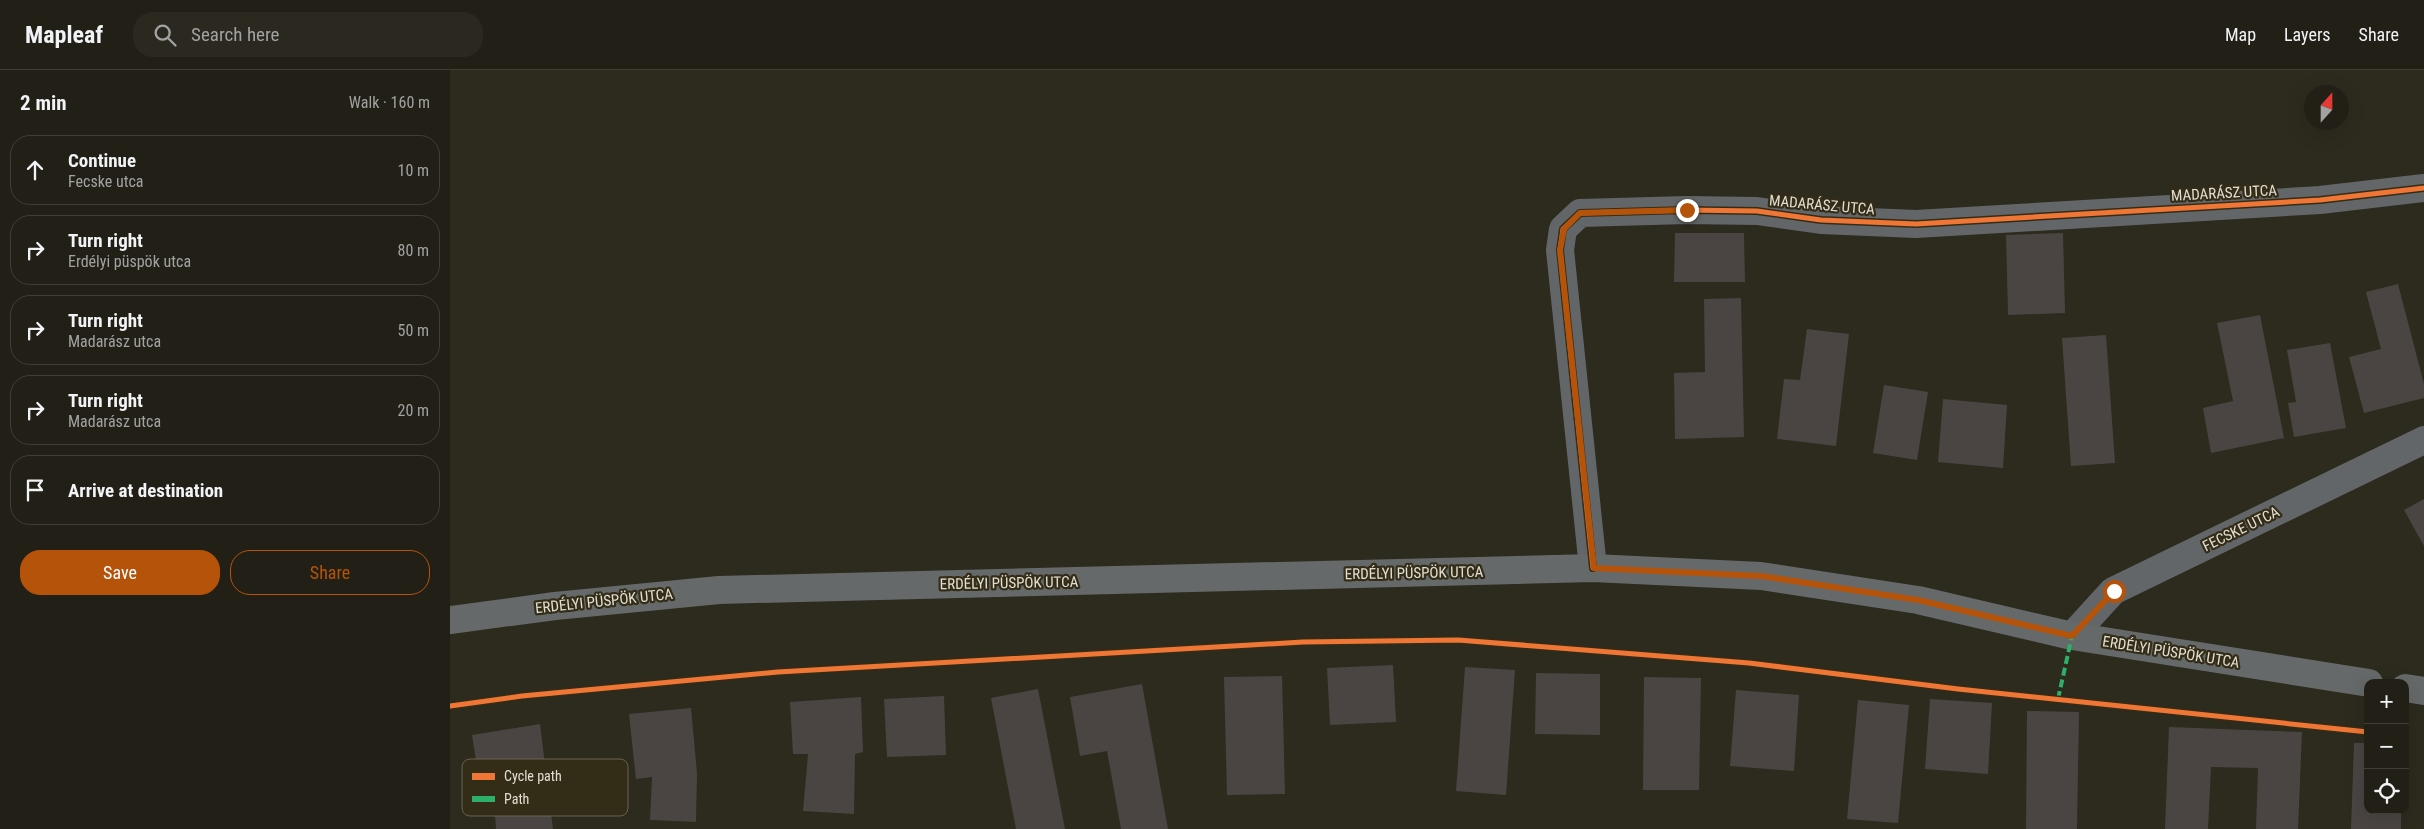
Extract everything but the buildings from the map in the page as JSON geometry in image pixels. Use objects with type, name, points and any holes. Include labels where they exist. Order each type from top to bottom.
[{"type":"main road","name":"ERDÉLYI PÜSPÖK UTCA","points":[[450,620],[555,606],[719,590],[1594,568],[1761,576],[1918,600],[2072,636],[2364,682]]},
{"type":"main road","points":[[2409,689],[2424,691]]},
{"type":"street","name":"MADARÁSZ UTCA","points":[[1594,568],[1560,250],[1564,229],[1580,213],[1687,210],[1757,211],[1821,220],[1916,224],[2320,200],[2424,188]]},
{"type":"street","name":"FECSKE UTCA","points":[[2072,636],[2114,591],[2424,440]]},
{"type":"marked path","points":[[2058,699],[2072,636]]},
{"type":"cycle path","points":[[1593,568],[1560,250],[1563,229],[1580,213],[1687,210],[1757,211],[1821,220],[1916,224],[2320,200],[2424,188]]},
{"type":"cycle path","points":[[450,706],[522,696],[778,672],[1303,642],[1458,640],[1749,663],[1958,689],[2364,732]]},
{"type":"route","points":[[1687,210],[1580,213],[1564,229],[1560,250],[1594,568],[1761,576],[1918,600],[2072,636],[2114,591]]}]
